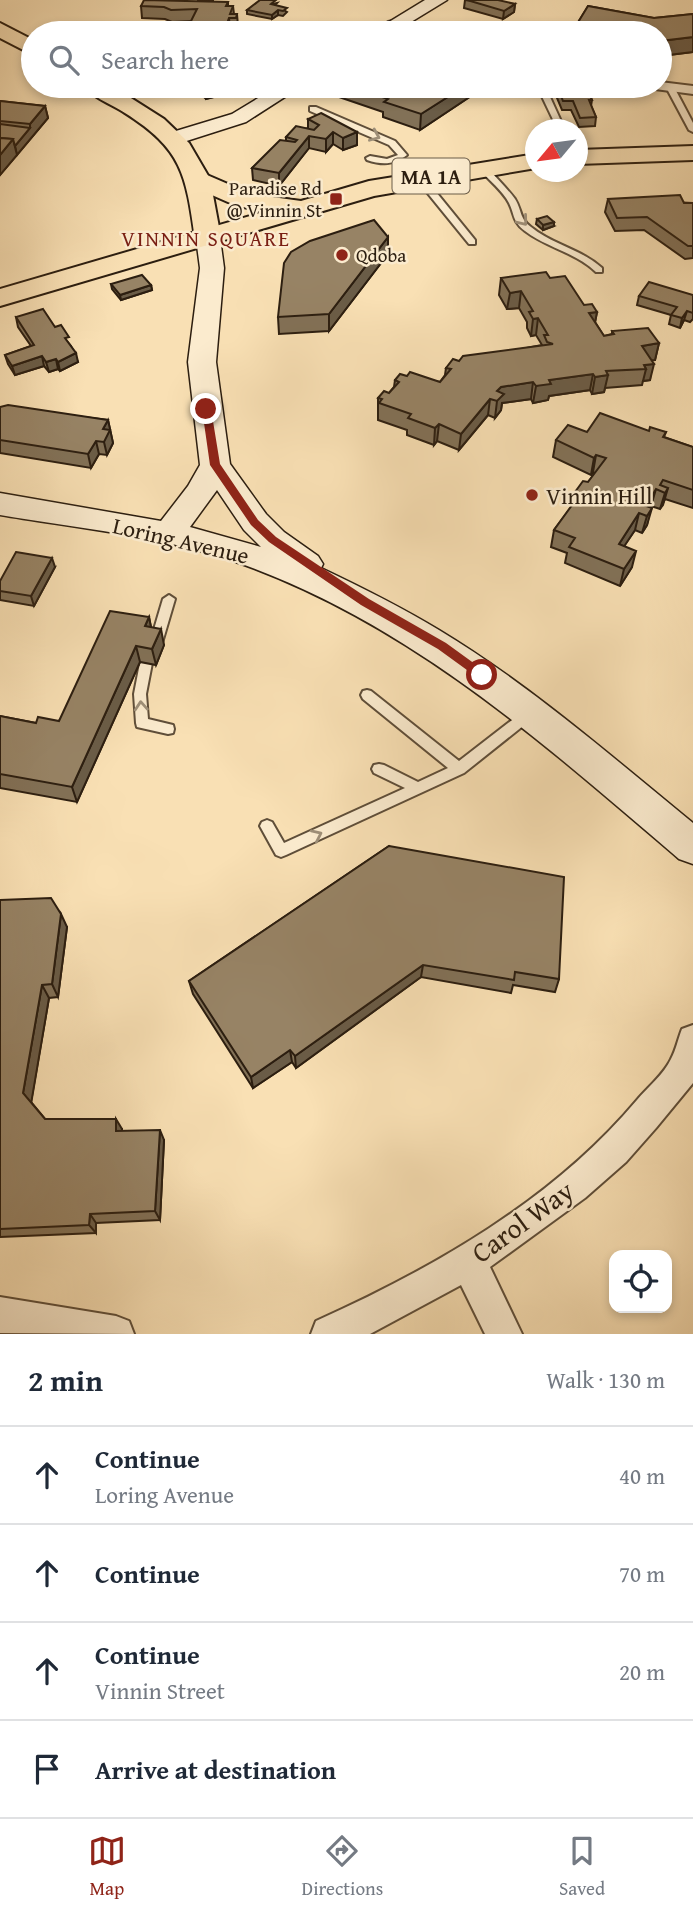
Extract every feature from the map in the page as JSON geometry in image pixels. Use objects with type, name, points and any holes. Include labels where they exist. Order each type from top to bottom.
[{"type":"main road","points":[[401,21],[438,0]]},
{"type":"main road","points":[[0,29],[21,42]]},
{"type":"main road","points":[[116,98],[157,123],[174,139],[198,180],[212,268],[202,362],[215,465],[255,522],[273,540],[365,602]]},
{"type":"main road","points":[[174,139],[239,118],[272,98]]},
{"type":"main road","points":[[588,157],[693,153]]},
{"type":"main road","name":"MA 1A","points":[[0,298],[329,201],[420,178],[525,162]]},
{"type":"main road","points":[[198,180],[231,196],[271,205],[329,201]]},
{"type":"main road","points":[[169,533],[200,492],[215,465]]},
{"type":"main road","name":"Loring Avenue","points":[[0,504],[169,533],[247,554],[365,602],[442,646],[531,713],[693,847]]},
{"type":"street","points":[[672,87],[693,90]]},
{"type":"street","name":"Carol Way","points":[[329,1334],[377,1314],[468,1260],[603,1160],[690,1057]]},
{"type":"street","points":[[468,1260],[504,1334]]},
{"type":"street","points":[[0,1315],[116,1334]]},
{"type":"lane","points":[[672,97],[693,130]]},
{"type":"lane","points":[[547,98],[557,119]]},
{"type":"lane","points":[[313,109],[392,143],[402,155],[393,161],[380,163],[370,158]]},
{"type":"lane","points":[[483,168],[513,202],[514,209],[527,228],[545,240],[585,258],[599,270]]},
{"type":"lane","points":[[420,178],[472,242]]},
{"type":"lane","points":[[155,643],[169,599]]},
{"type":"lane","points":[[146,663],[140,694],[142,723],[168,729]]},
{"type":"lane","points":[[367,695],[459,769]]},
{"type":"lane","points":[[267,826],[281,851],[459,769],[531,713]]},
{"type":"lane","points":[[379,769],[418,788]]},
{"type":"building","points":[[144,0],[228,2],[226,6],[233,6],[230,14],[237,14],[236,18],[229,18],[228,21],[191,21],[197,9],[171,10],[141,6]]},
{"type":"building","points":[[260,0],[276,0],[271,4],[287,8],[272,15],[247,10]]},
{"type":"building","points":[[467,0],[498,0],[515,4],[504,11]]},
{"type":"building","points":[[588,6],[654,18],[693,14],[693,37],[672,40],[672,21],[579,21]]},
{"type":"building","points":[[385,98],[446,98],[421,114],[384,102],[388,99]]},
{"type":"building","points":[[562,98],[591,98],[592,100],[589,100],[596,117],[580,118],[573,101],[563,101]]},
{"type":"building","points":[[0,101],[45,106],[30,124],[0,121]]},
{"type":"building","points":[[321,113],[357,132],[343,138],[333,132],[326,139],[309,136],[279,173],[252,168],[280,140],[295,142],[297,140],[286,137],[296,126],[314,130],[319,125],[308,119]]},
{"type":"building","points":[[0,124],[30,128],[15,146],[13,139],[0,138]]},
{"type":"building","points":[[0,138],[13,139],[0,155]]},
{"type":"building","points":[[680,195],[684,203],[693,203],[693,246],[688,246],[647,217],[617,218],[608,199]]},
{"type":"building","points":[[547,216],[554,222],[543,225],[537,219]]},
{"type":"building","points":[[374,220],[388,237],[329,314],[278,317],[284,263],[291,252],[310,241]]},
{"type":"building","points":[[546,272],[550,278],[565,276],[584,305],[592,304],[597,312],[589,313],[604,336],[614,334],[612,331],[648,328],[659,343],[642,346],[654,364],[644,365],[646,369],[606,371],[608,375],[595,377],[593,374],[549,380],[551,384],[536,386],[533,382],[501,387],[497,391],[504,394],[497,401],[490,399],[461,434],[439,424],[435,428],[408,418],[411,414],[379,403],[382,399],[378,398],[384,391],[389,393],[399,382],[395,380],[400,374],[407,376],[410,372],[440,382],[451,369],[446,368],[453,359],[459,361],[463,356],[553,344],[547,342],[544,335],[548,335],[538,318],[533,319],[529,312],[533,311],[521,291],[510,293],[501,278]]},
{"type":"building","points":[[142,275],[151,285],[120,295],[111,284]]},
{"type":"building","points":[[649,282],[693,295],[693,313],[687,311],[682,318],[671,315],[677,307],[639,296]]},
{"type":"building","points":[[43,309],[55,327],[61,325],[69,337],[65,338],[76,353],[58,362],[56,359],[46,362],[42,356],[12,366],[5,355],[34,345],[16,317]]},
{"type":"building","points":[[8,405],[108,420],[103,429],[110,430],[104,442],[96,441],[88,454],[0,440],[0,407]]},
{"type":"building","points":[[600,413],[649,431],[650,427],[666,432],[663,437],[693,447],[693,490],[663,480],[660,485],[668,488],[665,493],[656,489],[646,506],[652,508],[647,516],[639,513],[619,544],[636,551],[624,569],[569,547],[575,538],[554,530],[580,494],[575,492],[583,481],[588,482],[606,458],[596,455],[594,458],[556,440],[568,425],[587,432]]},
{"type":"building","points":[[16,552],[52,558],[31,596],[0,591],[0,581]]},
{"type":"building","points":[[110,611],[149,617],[145,626],[161,629],[152,649],[136,646],[72,787],[0,774],[0,716],[36,723],[38,717],[59,721]]},
{"type":"building","points":[[389,846],[564,877],[559,979],[515,972],[514,980],[423,965],[295,1056],[290,1050],[251,1077],[189,981]]},
{"type":"building","points":[[51,898],[61,914],[52,984],[42,985],[23,1093],[45,1119],[116,1119],[116,1131],[160,1130],[155,1211],[90,1214],[89,1225],[0,1229],[0,900]]},
{"type":"place","name":"Paradise Rd @ Vinnin St","points":[[336,199]]},
{"type":"place","name":"Qdoba","points":[[342,255]]},
{"type":"place","name":"Vinnin Hill","points":[[532,495]]},
{"type":"district","name":"VINNIN SQUARE","points":[[206,238]]},
{"type":"route","points":[[206,409],[215,465],[241,504],[273,540],[365,602],[442,646],[482,675]]}]
